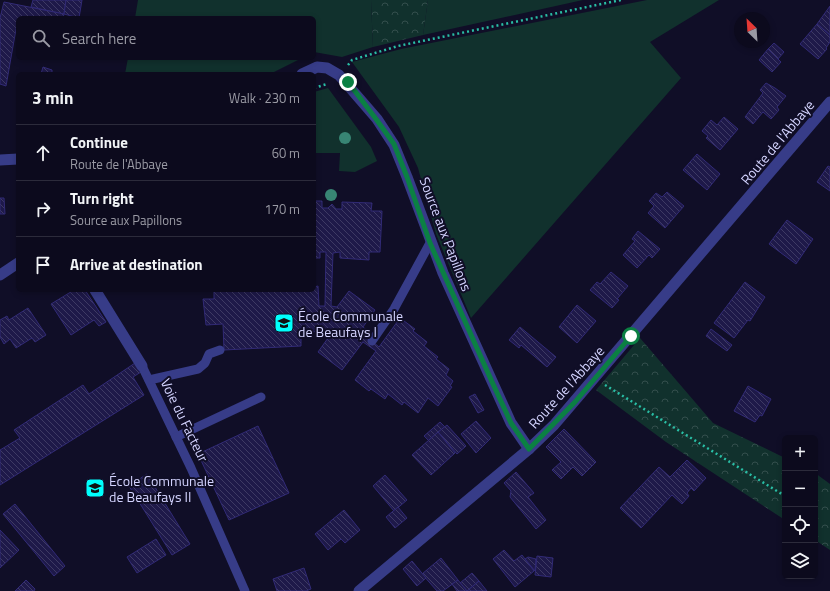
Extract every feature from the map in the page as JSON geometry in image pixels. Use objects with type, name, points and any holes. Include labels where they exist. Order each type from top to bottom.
[{"type":"street","name":"Source aux Papillons","points":[[306,72],[317,67],[328,68],[340,75],[376,119],[394,144],[430,243],[511,423],[529,449]]},
{"type":"street","name":"Route de l'Abbaye","points":[[359,591],[529,449],[595,378],[830,102]]},
{"type":"street","points":[[0,160],[16,159]]},
{"type":"street","points":[[0,275],[16,264]]},
{"type":"street","name":"Voie du Facteur","points":[[96,292],[142,366]]},
{"type":"lane","points":[[372,341],[394,309],[422,261],[430,243]]},
{"type":"lane","points":[[149,380],[198,369],[205,363],[209,354],[220,350]]},
{"type":"lane","name":"Voie du Facteur","points":[[142,366],[176,437],[245,591]]},
{"type":"lane","points":[[176,437],[261,397]]},
{"type":"path","points":[[316,87],[333,83],[352,60],[398,46],[621,0]]},
{"type":"path","points":[[595,378],[782,494]]},
{"type":"green space","points":[[138,0],[371,0],[373,47],[342,57],[316,52],[316,16],[135,16]]},
{"type":"green space","points":[[371,0],[428,0],[423,35],[373,47]]},
{"type":"green space","points":[[428,0],[583,0],[423,35]]},
{"type":"green space","points":[[647,0],[719,0],[650,42],[681,78],[471,318],[436,234],[418,168],[399,127],[352,62],[401,49]]},
{"type":"green space","points":[[128,60],[298,60],[274,72],[125,72]]},
{"type":"green space","points":[[328,88],[371,147],[377,161],[355,172],[339,171],[340,153],[316,153],[316,91]]},
{"type":"green space","points":[[640,338],[713,423],[782,457],[782,518],[666,442],[596,390]]},
{"type":"green space","points":[[818,475],[830,484],[830,550],[818,542]]},
{"type":"building","points":[[33,0],[66,0],[64,14],[31,7]]},
{"type":"building","points":[[66,0],[82,0],[79,16],[64,14]]},
{"type":"building","points":[[4,2],[64,14],[64,16],[16,16],[16,29],[6,86],[0,84],[0,18]]},
{"type":"building","points":[[830,6],[830,35],[817,24]]},
{"type":"building","points":[[817,24],[830,35],[830,42],[826,48],[827,49],[818,59],[800,44]]},
{"type":"building","points":[[774,43],[784,52],[778,59],[768,49]]},
{"type":"building","points":[[768,49],[781,62],[772,72],[759,60]]},
{"type":"building","points":[[43,67],[52,70],[52,72],[42,72]]},
{"type":"building","points":[[766,83],[786,96],[777,107],[779,110],[771,119],[763,112],[753,124],[745,117],[763,93],[760,90]]},
{"type":"building","points":[[724,117],[738,129],[720,150],[706,138],[708,136],[702,131],[711,120],[717,125]]},
{"type":"building","points":[[697,154],[720,174],[707,190],[683,170]]},
{"type":"building","points":[[828,166],[830,167],[830,191],[817,182]]},
{"type":"building","points":[[667,192],[684,206],[665,228],[648,213],[654,206],[649,201],[656,193],[662,197]]},
{"type":"building","points":[[0,198],[4,198],[5,214],[0,214]]},
{"type":"building","points":[[316,201],[322,201],[322,208],[328,208],[332,204],[336,209],[342,209],[342,202],[372,203],[371,211],[382,211],[380,252],[369,252],[369,260],[340,258],[340,252],[333,253],[331,306],[337,307],[349,291],[375,310],[363,327],[370,333],[367,337],[379,347],[400,318],[415,329],[413,331],[427,342],[424,346],[438,357],[436,359],[449,369],[446,375],[453,381],[450,386],[452,387],[438,406],[428,398],[418,413],[404,402],[402,405],[388,394],[385,399],[371,389],[369,391],[355,380],[376,351],[363,342],[342,370],[318,352],[328,338],[321,331],[301,333],[301,346],[224,350],[223,324],[206,325],[203,299],[214,299],[214,292],[316,292],[316,286],[318,286],[319,306],[325,306],[326,252],[320,252],[320,258],[316,258]]},
{"type":"building","points":[[787,220],[813,239],[796,264],[769,244]]},
{"type":"building","points":[[638,231],[660,249],[652,258],[649,255],[637,268],[623,255],[635,241],[632,239]]},
{"type":"building","points":[[611,272],[628,286],[617,299],[619,300],[612,308],[590,290],[597,282],[600,284]]},
{"type":"building","points":[[745,282],[765,297],[750,321],[748,320],[734,338],[714,323]]},
{"type":"building","points":[[71,292],[86,292],[106,322],[99,326],[94,320],[71,335],[51,304]]},
{"type":"building","points":[[577,305],[596,321],[577,343],[559,327]]},
{"type":"building","points":[[28,308],[46,335],[35,342],[32,338],[16,348],[10,339],[4,344],[0,337],[0,320],[7,316],[9,320]]},
{"type":"building","points":[[520,327],[556,357],[547,367],[521,345],[519,348],[509,340]]},
{"type":"building","points":[[711,329],[732,345],[727,351],[706,336]]},
{"type":"building","points":[[135,363],[141,372],[133,377],[144,395],[0,485],[0,450],[20,438],[14,430],[83,385],[89,394]]},
{"type":"building","points":[[748,386],[771,399],[762,416],[760,415],[755,422],[734,411]]},
{"type":"building","points":[[475,394],[484,410],[478,413],[469,397]]},
{"type":"building","points":[[476,421],[491,438],[476,453],[461,434]]},
{"type":"building","points":[[440,422],[445,427],[429,441],[424,436]]},
{"type":"building","points":[[447,425],[466,446],[457,454],[438,432]]},
{"type":"building","points":[[258,426],[289,493],[229,520],[198,454]]},
{"type":"building","points":[[564,429],[596,462],[582,476],[573,467],[561,479],[552,470],[561,462],[546,447]]},
{"type":"building","points":[[438,432],[455,453],[431,475],[412,455]]},
{"type":"building","points":[[687,460],[706,478],[694,491],[691,488],[687,493],[689,496],[682,504],[672,495],[641,528],[620,508],[659,467],[670,477]]},
{"type":"building","points":[[516,472],[534,493],[528,497],[546,520],[536,529],[510,497],[511,491],[504,483]]},
{"type":"building","points":[[147,474],[190,544],[172,555],[129,486]]},
{"type":"building","points":[[385,475],[407,500],[394,511],[373,486]]},
{"type":"building","points":[[15,504],[65,566],[54,576],[3,514]]},
{"type":"building","points":[[398,507],[407,518],[395,528],[386,517]]},
{"type":"building","points":[[344,510],[360,530],[345,543],[341,539],[328,550],[315,534]]},
{"type":"building","points":[[0,530],[19,550],[0,568]]},
{"type":"building","points":[[156,539],[166,555],[137,573],[127,557]]},
{"type":"building","points":[[504,550],[514,561],[522,555],[534,571],[515,587],[493,559]]},
{"type":"building","points":[[537,556],[553,558],[551,577],[535,575]]},
{"type":"building","points":[[528,557],[536,559],[535,571],[525,559]]},
{"type":"building","points":[[441,558],[458,580],[443,591],[437,591],[422,574]]},
{"type":"building","points":[[412,561],[426,578],[417,586],[403,569]]},
{"type":"building","points":[[304,568],[311,589],[306,591],[277,591],[273,579]]},
{"type":"building","points":[[472,573],[479,581],[467,591],[460,583]]},
{"type":"building","points":[[26,580],[35,589],[34,591],[15,591]]},
{"type":"building","points":[[458,580],[467,591],[457,591],[452,584]]},
{"type":"building","points":[[479,581],[487,591],[467,591]]},
{"type":"place","name":"École Communale de Beaufays I","points":[[284,323]]},
{"type":"place","name":"École Communale de Beaufays II","points":[[95,488]]},
{"type":"route","points":[[348,82],[394,144],[430,243],[511,423],[529,449],[575,402],[631,336]]}]
